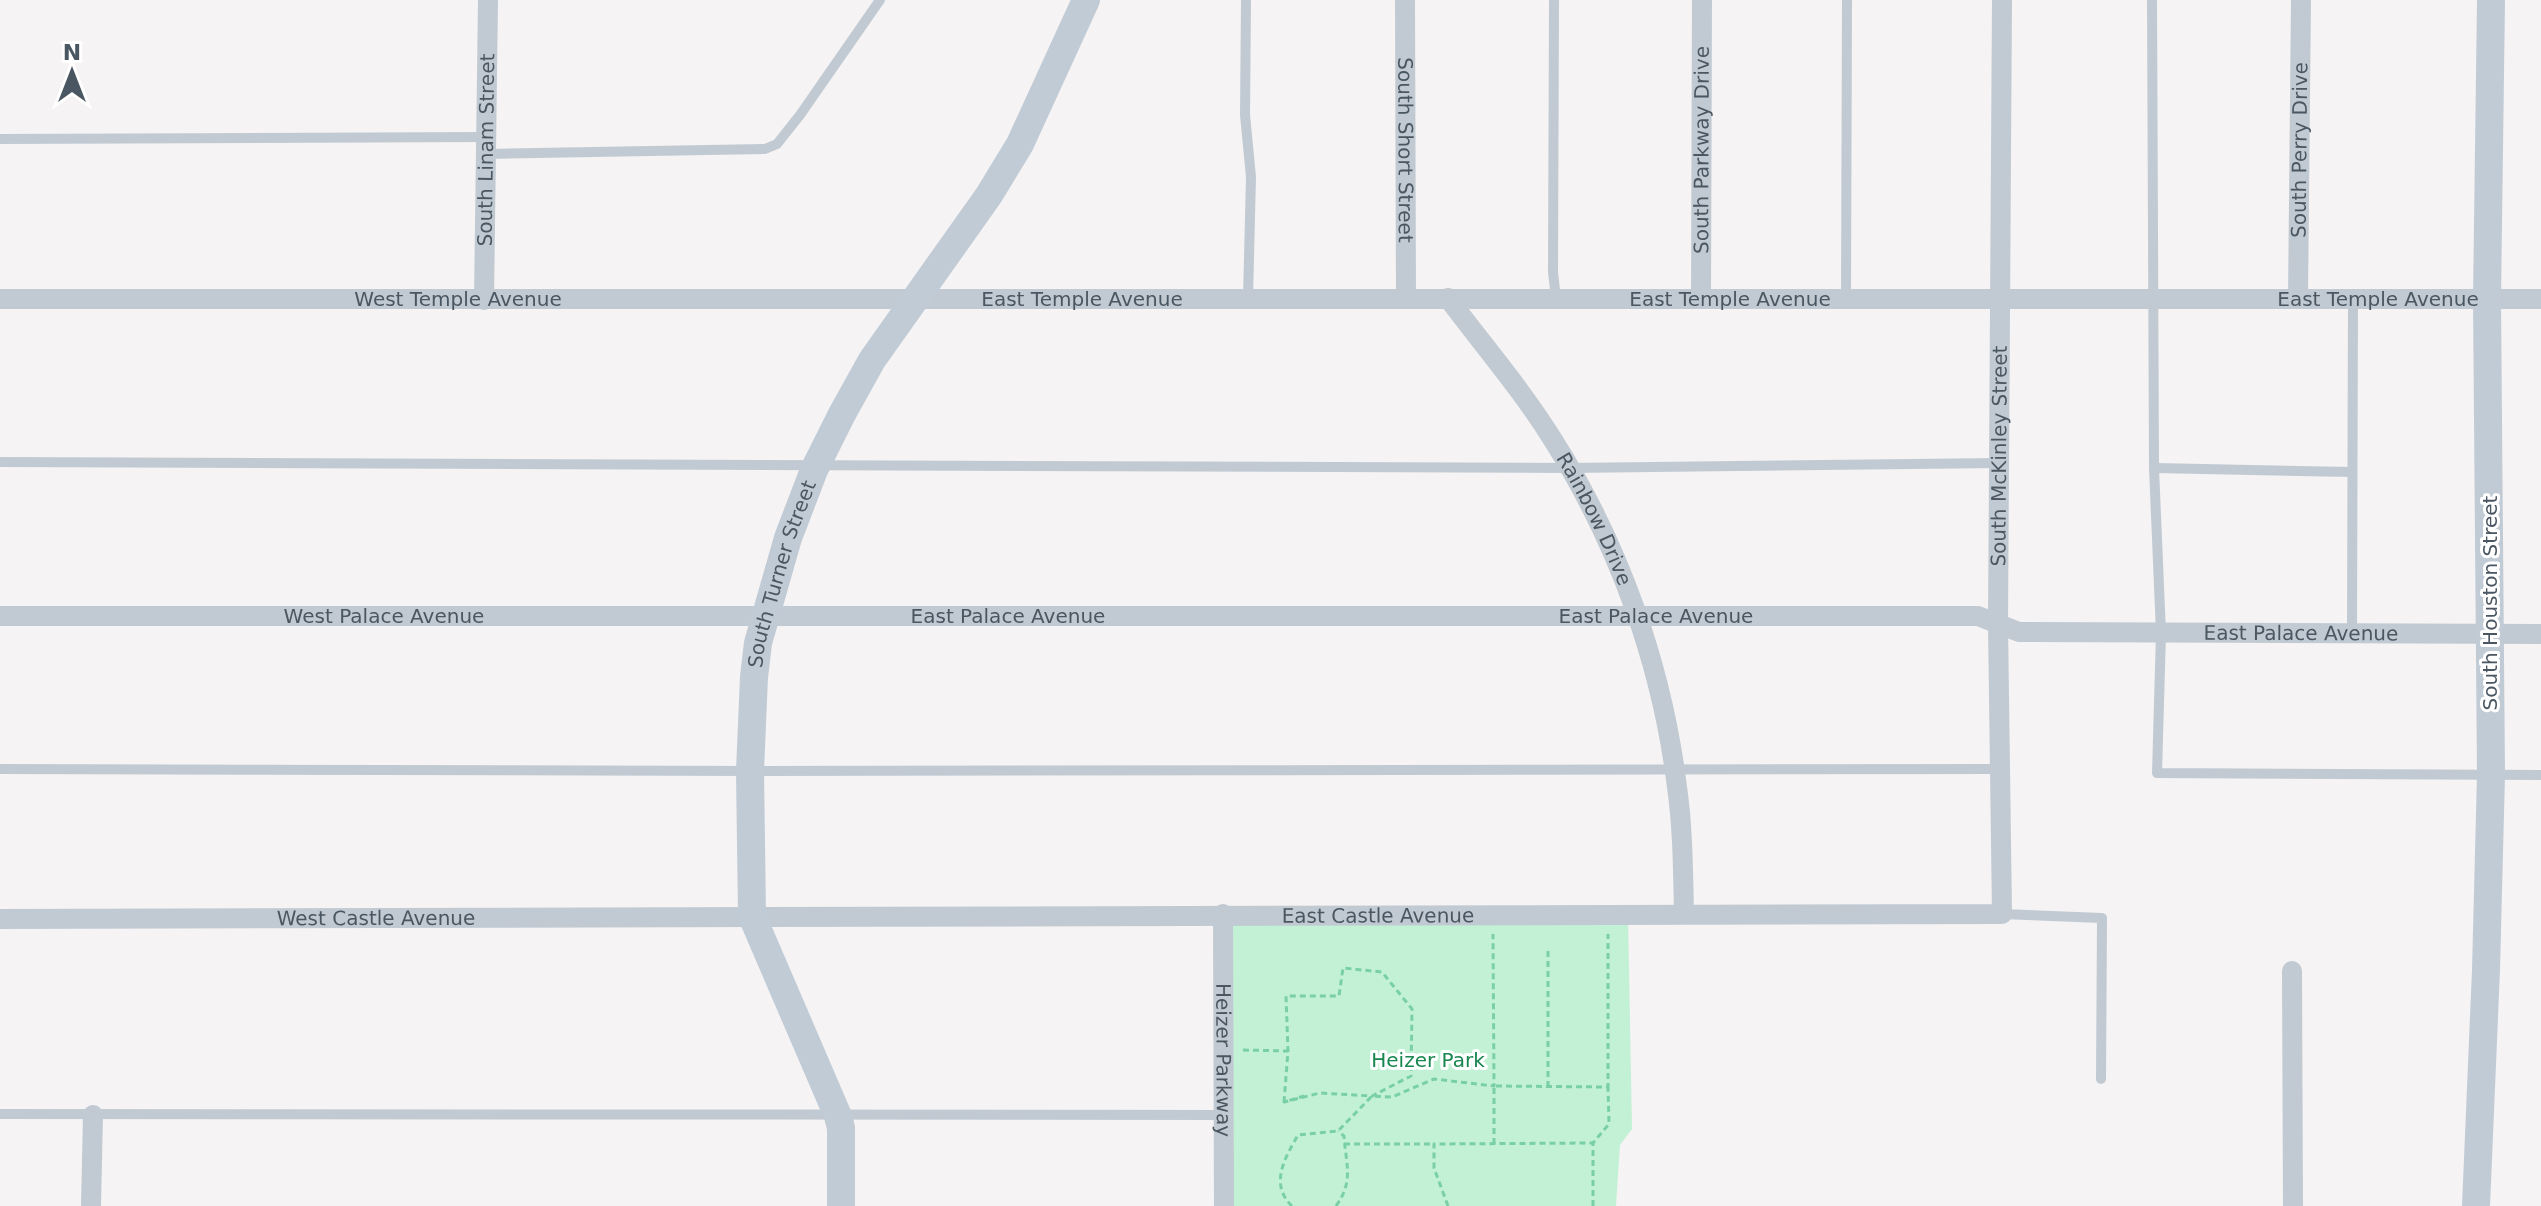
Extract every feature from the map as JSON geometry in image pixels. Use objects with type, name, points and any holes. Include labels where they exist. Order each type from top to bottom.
[{"type":"main road","name":"South Turner Street","points":[[841,1206],[841,1128],[838,1116],[752,916],[750,771],[758,643],[788,538],[818,463],[872,360],[989,195],[1020,144],[1086,0]]},
{"type":"main road","name":"South Houston Street","points":[[2476,1206],[2491,775],[2487,299],[2491,0]]},
{"type":"street","name":"South Linam Street","points":[[484,300],[488,0]]},
{"type":"street","name":"South Short Street","points":[[1405,0],[1406,298]]},
{"type":"street","name":"South Parkway Drive","points":[[1701,298],[1702,0]]},
{"type":"street","name":"South McKinley Street","points":[[2002,0],[1998,624],[2002,914]]},
{"type":"street","name":"South Perry Drive","points":[[2298,298],[2301,0]]},
{"type":"street","name":"Rainbow Drive","points":[[1448,298],[1553,439],[1608,541],[1637,615],[1664,710],[1675,771],[1681,827],[1684,914]]},
{"type":"street","name":"West Temple Avenue","points":[[0,299],[917,299]]},
{"type":"street","name":"East Temple Avenue","points":[[917,299],[2541,299]]},
{"type":"street","name":"East Palace Avenue","points":[[767,615],[1978,616],[2019,632],[2541,634]]},
{"type":"street","name":"West Palace Avenue","points":[[0,616],[767,615]]},
{"type":"street","name":"Heizer Parkway","points":[[1223,914],[1224,1206]]},
{"type":"street","name":"East Castle Avenue","points":[[752,916],[2002,914]]},
{"type":"street","name":"West Castle Avenue","points":[[0,919],[752,916]]},
{"type":"street","points":[[2292,971],[2293,1206]]},
{"type":"street","points":[[91,1206],[93,1115]]},
{"type":"lane","points":[[0,139],[765,149],[777,144],[800,115],[880,0]]},
{"type":"lane","points":[[1246,0],[1245,115],[1251,177],[1248,298]]},
{"type":"lane","points":[[1554,0],[1553,272],[1556,299]]},
{"type":"lane","points":[[1846,299],[1847,0]]},
{"type":"lane","points":[[2152,0],[2154,468],[2161,633],[2157,773],[2541,775]]},
{"type":"lane","points":[[2352,633],[2353,298]]},
{"type":"lane","points":[[0,462],[1569,468],[2000,463]]},
{"type":"lane","points":[[2154,468],[2352,472]]},
{"type":"lane","points":[[0,769],[2000,769]]},
{"type":"lane","points":[[2002,914],[2102,918],[2101,1079]]},
{"type":"lane","points":[[0,1114],[1224,1115]]},
{"type":"path","points":[[1493,914],[1494,1144]]},
{"type":"path","points":[[1593,1206],[1593,1143],[1609,1124],[1608,914]]},
{"type":"path","points":[[1548,951],[1548,1087]]},
{"type":"path","points":[[1284,1102],[1288,1051],[1286,996],[1339,996],[1343,968],[1382,972],[1412,1009],[1411,1076],[1372,1096],[1338,1131],[1298,1135],[1286,1157],[1280,1185],[1284,1198],[1292,1206]]},
{"type":"path","points":[[1223,1050],[1288,1051]]},
{"type":"path","points":[[1284,1102],[1320,1093],[1392,1097],[1434,1079],[1494,1086],[1608,1087]]},
{"type":"path","points":[[1284,1102],[1304,1096]]},
{"type":"path","points":[[1336,1206],[1348,1185],[1344,1136],[1338,1131]]},
{"type":"path","points":[[1344,1144],[1593,1143]]},
{"type":"path","points":[[1434,1144],[1434,1168],[1448,1206]]},
{"type":"green space","name":"Heizer Park","points":[[1223,914],[1628,914],[1632,1129],[1620,1145],[1616,1206],[1224,1206]]}]
